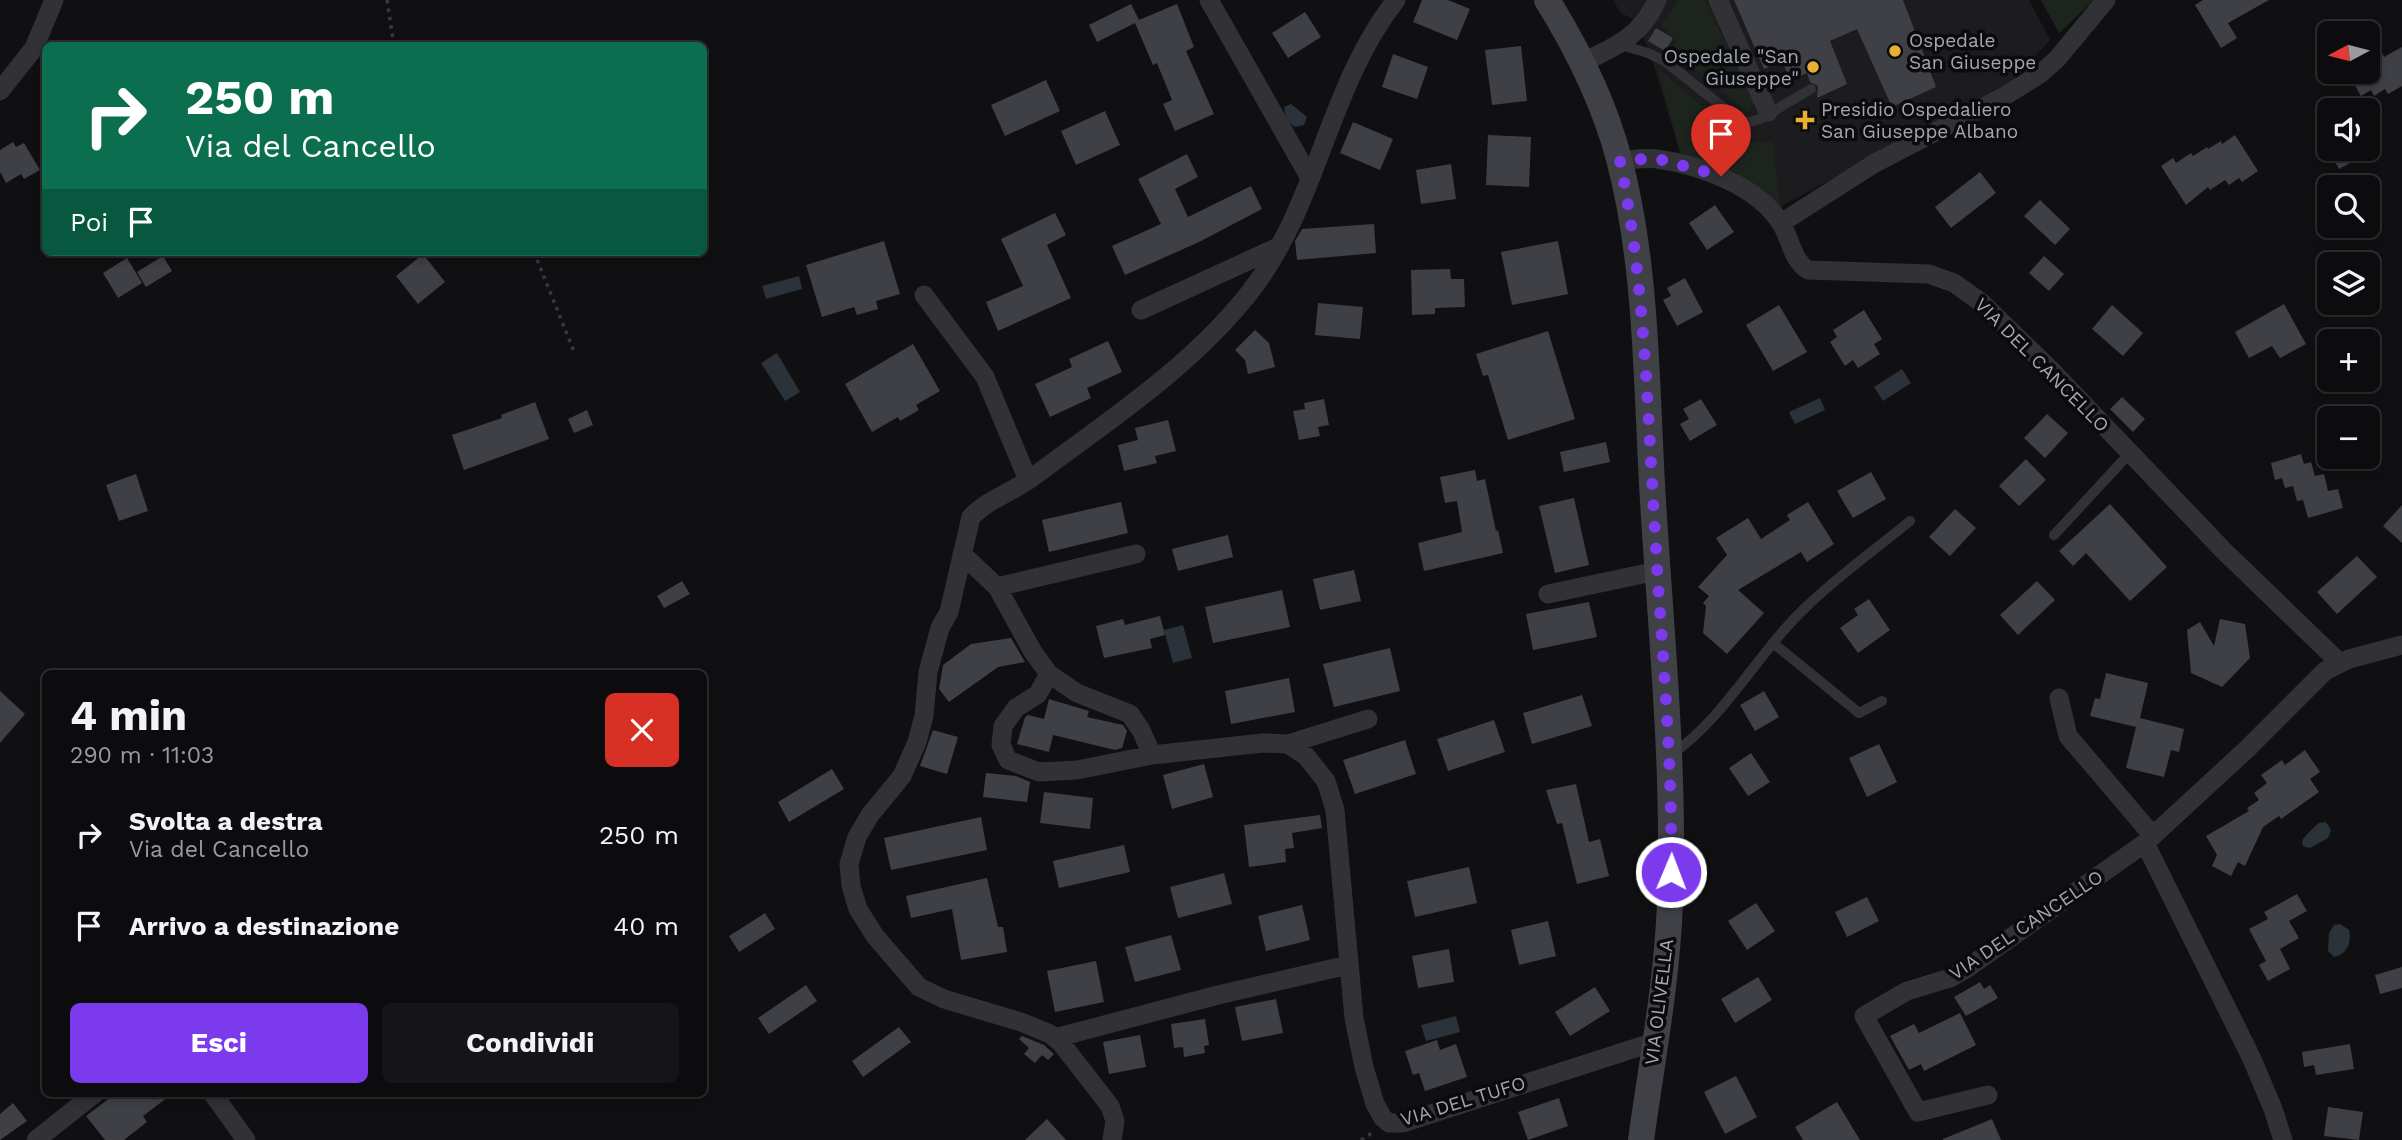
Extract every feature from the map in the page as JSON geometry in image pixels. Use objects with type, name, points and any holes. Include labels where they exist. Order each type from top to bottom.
[{"type":"main road","name":"VIA OLIVELLA","points":[[1547,0],[1583,62],[1605,114],[1620,161],[1632,224],[1642,320],[1669,756],[1671,829],[1669,915],[1641,1140]]},
{"type":"street","points":[[43,42],[54,0]]},
{"type":"street","points":[[1209,0],[1310,178]]},
{"type":"street","points":[[1111,1140],[1115,1121],[1110,1106],[1067,1049],[1055,1038],[1021,1022],[944,999],[919,987],[883,947],[860,914],[849,879],[849,864],[857,836],[870,815],[902,776],[917,742],[924,716],[928,673],[940,628],[949,612],[971,517],[980,508],[1028,480],[1148,390],[1207,339],[1252,290],[1280,246],[1352,73],[1374,30],[1396,0]]},
{"type":"street","points":[[1583,62],[1621,44],[1645,21],[1657,0]]},
{"type":"street","points":[[1718,0],[1768,112]]},
{"type":"street","points":[[1781,223],[1875,163],[2003,97],[2040,74],[2057,59],[2106,0]]},
{"type":"street","points":[[0,92],[42,44]]},
{"type":"street","name":"VIA DEL CANCELLO","points":[[1620,161],[1655,158],[1721,176],[1743,188],[1781,223],[1798,262],[1808,270],[1929,274],[1944,278],[1964,289],[2051,370],[2224,551],[2340,663]]},
{"type":"street","points":[[1141,310],[1280,246]]},
{"type":"street","points":[[924,295],[985,377],[1028,480]]},
{"type":"street","points":[[962,554],[997,587],[1032,652],[1049,674],[1077,693],[1130,715],[1141,730],[1152,755]]},
{"type":"street","points":[[997,587],[1136,554]]},
{"type":"street","points":[[1548,594],[1657,570]]},
{"type":"street","name":"VIA DEL CANCELLO","points":[[1988,1095],[1918,1112],[1864,1016],[1907,991],[1950,978],[1969,967],[2149,840],[2247,749],[2303,690],[2325,671],[2340,663],[2402,645]]},
{"type":"street","points":[[1049,674],[1038,694],[1016,708],[1003,726],[1001,745],[1007,760],[1039,772],[1077,771],[1152,755],[1263,743],[1288,744],[1368,719]]},
{"type":"street","points":[[2059,698],[2068,736],[2149,840],[2252,1059],[2283,1140]]},
{"type":"street","name":"VIA DEL TUFO","points":[[1288,744],[1318,768],[1326,781],[1333,803],[1354,1018],[1361,1056],[1375,1104],[1389,1123],[1403,1123],[1654,1042]]},
{"type":"street","points":[[1055,1038],[1218,995],[1349,965]]},
{"type":"street","points":[[36,1140],[90,1097]]},
{"type":"street","points":[[215,1097],[246,1140]]},
{"type":"lane","points":[[1621,44],[1666,62],[1747,123],[1760,119],[1811,89]]},
{"type":"lane","points":[[2054,535],[2130,453]]},
{"type":"lane","points":[[1669,756],[1690,741],[1710,721],[1806,607],[1910,521]]},
{"type":"lane","points":[[1773,643],[1859,713],[1882,701]]},
{"type":"path","points":[[387,0],[394,42]]},
{"type":"path","points":[[536,256],[575,354]]},
{"type":"shaded area","name":"Presidio Ospedaliero San Giuseppe Albano","points":[[1613,0],[2029,0],[2050,40],[2011,82],[1780,207],[1735,172],[1682,159],[1653,62],[1638,23],[1620,12]]},
{"type":"shaded area","points":[[1678,0],[1705,0],[1755,104],[1748,112],[1672,50],[1677,40],[1662,26]]},
{"type":"shaded area","points":[[2041,0],[2094,0],[2059,33]]},
{"type":"shaded area","points":[[1658,69],[1745,142],[1773,142],[1780,207],[1735,172],[1682,159]]},
{"type":"shaded area","points":[[1291,104],[1307,117],[1304,125],[1295,127],[1288,121],[1284,107]]},
{"type":"shaded area","points":[[799,276],[802,289],[766,299],[762,286]]},
{"type":"shaded area","points":[[777,353],[800,392],[785,401],[761,363]]},
{"type":"shaded area","points":[[1902,369],[1911,383],[1883,401],[1874,387]]},
{"type":"shaded area","points":[[1820,398],[1825,410],[1795,424],[1789,412]]},
{"type":"shaded area","points":[[1183,625],[1192,658],[1173,663],[1164,630]]},
{"type":"shaded area","points":[[2326,822],[2331,830],[2328,838],[2310,848],[2303,846],[2302,841],[2310,831],[2319,823]]},
{"type":"shaded area","points":[[2340,924],[2349,930],[2350,939],[2345,951],[2334,957],[2328,951],[2329,933],[2334,925]]},
{"type":"shaded area","points":[[1456,1016],[1460,1032],[1426,1041],[1421,1025]]},
{"type":"building","points":[[1422,0],[1448,0],[1470,9],[1457,40],[1413,22]]},
{"type":"building","name":"Ospedale San Giuseppe","points":[[1734,0],[1903,0],[1936,87],[1892,107],[1857,29],[1830,41],[1847,84],[1817,98],[1818,86],[1810,82],[1807,73],[1790,80],[1782,61],[1764,69]]},
{"type":"building","points":[[2203,0],[2269,0],[2228,23],[2237,38],[2221,48],[2195,5]]},
{"type":"building","points":[[1131,4],[1139,20],[1177,4],[1194,47],[1186,51],[1214,114],[1175,131],[1163,104],[1172,100],[1157,63],[1153,65],[1135,23],[1097,42],[1089,25]]},
{"type":"building","points":[[1305,12],[1321,37],[1288,58],[1272,33]]},
{"type":"building","points":[[1656,28],[1673,38],[1665,51],[1648,41]]},
{"type":"building","points":[[1521,46],[1527,101],[1492,105],[1485,50]]},
{"type":"building","points":[[2402,47],[2402,86],[2388,94],[2385,89],[2374,96],[2371,90],[2361,96],[2354,84],[2380,84],[2380,54],[2382,53],[2384,57]]},
{"type":"building","points":[[1393,54],[1428,67],[1417,99],[1382,87]]},
{"type":"building","points":[[1046,80],[1060,111],[1005,136],[991,105]]},
{"type":"building","points":[[1105,111],[1120,145],[1076,165],[1061,131]]},
{"type":"building","points":[[1353,122],[1393,139],[1380,170],[1340,153]]},
{"type":"building","points":[[1488,135],[1531,137],[1529,187],[1486,185]]},
{"type":"building","points":[[2235,135],[2258,171],[2242,182],[2239,178],[2229,185],[2225,180],[2210,190],[2208,187],[2186,205],[2161,166],[2173,158],[2176,163],[2191,153],[2193,156],[2221,141],[2222,144]]},
{"type":"building","points":[[13,142],[16,147],[24,143],[40,170],[24,179],[21,174],[6,183],[0,172],[0,150]]},
{"type":"building","points":[[1187,154],[1198,177],[1175,189],[1188,217],[1251,186],[1262,209],[1199,242],[1125,275],[1112,246],[1161,224],[1138,179]]},
{"type":"building","points":[[2335,161],[2354,161],[2339,169]]},
{"type":"building","points":[[1451,164],[1456,199],[1421,204],[1416,170]]},
{"type":"building","points":[[1980,172],[1996,193],[1951,228],[1935,207]]},
{"type":"building","points":[[2040,200],[2070,229],[2055,245],[2024,216]]},
{"type":"building","points":[[1715,205],[1734,232],[1707,250],[1689,223]]},
{"type":"building","points":[[1055,213],[1066,235],[1047,245],[1071,298],[998,331],[986,302],[1023,286],[1001,239]]},
{"type":"building","points":[[1374,224],[1376,253],[1297,260],[1295,241],[1302,229]]},
{"type":"building","points":[[884,241],[900,294],[876,301],[878,309],[857,315],[854,307],[822,317],[806,265]]},
{"type":"building","points":[[1558,241],[1568,294],[1512,305],[1501,252]]},
{"type":"building","points":[[163,256],[172,271],[146,287],[137,272]]},
{"type":"building","points":[[421,256],[425,256],[445,282],[418,304],[396,276]]},
{"type":"building","points":[[2044,256],[2064,274],[2049,291],[2029,273]]},
{"type":"building","points":[[127,258],[142,283],[118,298],[103,273]]},
{"type":"building","points":[[1450,269],[1451,279],[1464,279],[1465,307],[1435,308],[1435,314],[1412,315],[1411,270]]},
{"type":"building","points":[[1685,278],[1703,312],[1677,326],[1663,300],[1671,296],[1667,288]]},
{"type":"building","points":[[1318,303],[1363,307],[1360,339],[1315,335]]},
{"type":"building","points":[[2284,304],[2306,344],[2280,358],[2272,346],[2249,358],[2235,332]]},
{"type":"building","points":[[1779,305],[1807,352],[1773,371],[1746,325]]},
{"type":"building","points":[[2112,305],[2143,333],[2123,356],[2092,329]]},
{"type":"building","points":[[1864,310],[1882,339],[1874,344],[1880,354],[1858,368],[1853,360],[1845,366],[1830,342],[1837,337],[1833,330]]},
{"type":"building","points":[[1255,330],[1269,343],[1275,367],[1248,374],[1245,360],[1235,350]]},
{"type":"building","points":[[1548,331],[1575,419],[1508,440],[1488,375],[1483,376],[1476,354]]},
{"type":"building","points":[[1108,341],[1122,372],[1087,388],[1091,398],[1050,417],[1035,384],[1072,367],[1069,359]]},
{"type":"building","points":[[913,344],[940,391],[916,405],[919,410],[900,421],[898,417],[872,432],[845,384]]},
{"type":"building","points":[[2122,397],[2145,419],[2133,432],[2110,409]]},
{"type":"building","points":[[1324,399],[1329,425],[1318,427],[1320,436],[1299,440],[1293,411],[1305,409],[1304,403]]},
{"type":"building","points":[[1701,399],[1717,425],[1690,441],[1680,424],[1689,419],[1683,409]]},
{"type":"building","points":[[535,402],[549,439],[464,470],[452,435],[502,418],[501,415]]},
{"type":"building","points":[[587,410],[593,425],[574,433],[568,419]]},
{"type":"building","points":[[2047,414],[2068,433],[2045,458],[2024,438]]},
{"type":"building","points":[[1168,420],[1176,451],[1155,456],[1157,463],[1124,471],[1118,445],[1138,440],[1135,428]]},
{"type":"building","points":[[1606,442],[1610,462],[1564,472],[1560,452]]},
{"type":"building","points":[[2301,454],[2304,464],[2311,462],[2315,476],[2324,474],[2328,491],[2338,489],[2343,508],[2308,518],[2303,500],[2297,501],[2293,486],[2285,488],[2282,478],[2275,480],[2271,463]]},
{"type":"building","points":[[2026,459],[2046,480],[2019,506],[1999,486]]},
{"type":"building","points":[[1475,470],[1477,481],[1485,479],[1503,553],[1424,571],[1418,543],[1462,532],[1457,501],[1445,503],[1440,477]]},
{"type":"building","points":[[1871,472],[1886,499],[1853,518],[1837,491]]},
{"type":"building","points":[[136,474],[148,511],[119,521],[106,485]]},
{"type":"building","points":[[1574,498],[1589,565],[1555,573],[1539,506]]},
{"type":"building","points":[[1121,502],[1128,533],[1049,552],[1042,520]]},
{"type":"building","points":[[1808,502],[1834,544],[1807,562],[1801,552],[1738,590],[1764,613],[1727,654],[1703,633],[1706,606],[1703,603],[1709,596],[1698,587],[1727,555],[1716,538],[1748,518],[1761,539],[1790,520],[1787,515]]},
{"type":"building","points":[[2110,504],[2167,567],[2130,601],[2086,553],[2073,566],[2059,551]]},
{"type":"building","points":[[2402,505],[2402,543],[2383,526]]},
{"type":"building","points":[[1955,509],[1976,528],[1950,556],[1929,537]]},
{"type":"building","points":[[1228,535],[1233,557],[1178,571],[1172,549]]},
{"type":"building","points":[[2357,556],[2377,577],[2337,614],[2317,592]]},
{"type":"building","points":[[1354,570],[1361,601],[1320,610],[1313,579]]},
{"type":"building","points":[[682,581],[690,594],[664,608],[657,596]]},
{"type":"building","points":[[2037,581],[2055,600],[2018,635],[2000,615]]},
{"type":"building","points":[[1282,590],[1290,627],[1213,643],[1205,607]]},
{"type":"building","points":[[1869,599],[1890,630],[1858,653],[1840,628],[1858,615],[1854,609]]},
{"type":"building","points":[[1589,602],[1597,637],[1533,650],[1526,614]]},
{"type":"building","points":[[1160,616],[1165,635],[1150,639],[1152,648],[1104,658],[1096,626],[1123,619],[1125,625]]},
{"type":"building","points":[[2220,619],[2245,624],[2250,658],[2222,687],[2191,673],[2187,630],[2200,622],[2214,646]]},
{"type":"building","points":[[1011,638],[1025,662],[998,667],[949,702],[939,689],[943,665],[971,644]]},
{"type":"building","points":[[1390,648],[1400,691],[1334,707],[1323,664]]},
{"type":"building","points":[[2106,673],[2148,683],[2140,718],[2184,729],[2179,752],[2171,750],[2164,777],[2126,768],[2136,727],[2090,716],[2095,698],[2100,699]]},
{"type":"building","points":[[1289,678],[1295,712],[1231,724],[1225,691]]},
{"type":"building","points":[[0,691],[25,714],[0,743]]},
{"type":"building","points":[[1764,691],[1779,717],[1755,731],[1740,705]]},
{"type":"building","points":[[1582,695],[1592,726],[1532,744],[1523,713]]},
{"type":"building","points":[[1049,699],[1089,711],[1087,717],[1123,725],[1127,731],[1122,748],[1115,750],[1053,735],[1049,752],[1017,744],[1025,717],[1028,715],[1044,719]]},
{"type":"building","points":[[1494,720],[1505,752],[1448,771],[1437,739]]},
{"type":"building","points":[[933,730],[958,737],[947,774],[920,766]]},
{"type":"building","points":[[1405,740],[1416,774],[1355,794],[1343,760]]},
{"type":"building","points":[[1879,744],[1897,782],[1867,797],[1849,758]]},
{"type":"building","points":[[2305,750],[2320,772],[2310,779],[2319,792],[2281,819],[2279,816],[2263,827],[2245,866],[2238,862],[2231,876],[2212,866],[2217,855],[2206,836],[2249,811],[2247,808],[2259,800],[2254,793],[2267,783],[2261,775],[2282,760],[2285,765]]},
{"type":"building","points":[[1751,753],[1770,782],[1748,796],[1729,768]]},
{"type":"building","points":[[1204,764],[1213,797],[1172,809],[1163,775]]},
{"type":"building","points":[[832,769],[844,789],[789,822],[778,802]]},
{"type":"building","points":[[986,773],[1016,776],[1030,782],[1027,802],[983,797]]},
{"type":"building","points":[[1576,784],[1589,842],[1600,839],[1609,876],[1577,884],[1562,823],[1557,824],[1546,790]]},
{"type":"building","points":[[1044,792],[1093,798],[1090,829],[1040,823]]},
{"type":"building","points":[[1320,815],[1322,828],[1292,833],[1294,848],[1285,849],[1286,862],[1249,867],[1244,825]]},
{"type":"building","points":[[981,817],[987,850],[891,870],[884,838]]},
{"type":"building","points":[[1124,845],[1130,872],[1059,888],[1053,861]]},
{"type":"building","points":[[1469,867],[1477,903],[1415,917],[1407,881]]},
{"type":"building","points":[[1224,873],[1232,904],[1178,918],[1170,887]]},
{"type":"building","points":[[987,878],[998,927],[1003,927],[1007,952],[961,960],[952,909],[911,918],[906,896]]},
{"type":"building","points":[[2297,894],[2307,911],[2289,921],[2299,938],[2280,949],[2290,969],[2268,981],[2259,965],[2266,961],[2249,929],[2268,919],[2264,912]]},
{"type":"building","points":[[1867,897],[1879,921],[1847,937],[1835,912]]},
{"type":"building","points":[[1756,903],[1775,931],[1747,950],[1728,921]]},
{"type":"building","points":[[1302,905],[1310,940],[1266,951],[1258,916]]},
{"type":"building","points":[[765,913],[775,929],[739,952],[729,936]]},
{"type":"building","points":[[1548,921],[1556,956],[1519,965],[1511,930]]},
{"type":"building","points":[[1171,935],[1181,970],[1135,982],[1125,947]]},
{"type":"building","points":[[1449,949],[1454,982],[1418,988],[1412,956]]},
{"type":"building","points":[[1096,961],[1104,1002],[1055,1012],[1047,971]]},
{"type":"building","points":[[2402,967],[2402,988],[2380,994],[2375,975]]},
{"type":"building","points":[[1758,977],[1772,1000],[1735,1023],[1721,999]]},
{"type":"building","points":[[1980,982],[1984,989],[1990,985],[1998,998],[1966,1016],[1954,997]]},
{"type":"building","points":[[806,985],[817,1001],[769,1034],[758,1018]]},
{"type":"building","points":[[1595,987],[1610,1011],[1570,1036],[1555,1012]]},
{"type":"building","points":[[1276,999],[1283,1033],[1242,1041],[1235,1007]]},
{"type":"building","points":[[1960,1013],[1976,1045],[1924,1071],[1921,1064],[1909,1070],[1890,1036],[1914,1024],[1919,1033]]},
{"type":"building","points":[[1205,1019],[1209,1045],[1204,1046],[1205,1053],[1184,1057],[1183,1047],[1174,1048],[1171,1024]]},
{"type":"building","points":[[899,1027],[911,1042],[863,1077],[852,1061]]},
{"type":"building","points":[[1140,1035],[1146,1067],[1109,1074],[1103,1042]]},
{"type":"building","points":[[1022,1036],[1044,1045],[1054,1054],[1048,1060],[1042,1055],[1035,1063],[1024,1054],[1029,1048],[1019,1039]]},
{"type":"building","points":[[1437,1040],[1440,1050],[1456,1044],[1467,1077],[1425,1091],[1419,1073],[1413,1075],[1405,1051]]},
{"type":"building","points":[[2350,1044],[2354,1069],[2316,1075],[2314,1065],[2304,1067],[2302,1052]]},
{"type":"building","points":[[1736,1076],[1757,1117],[1725,1134],[1704,1092]]},
{"type":"building","points":[[111,1097],[168,1097],[143,1116],[147,1122],[124,1140],[105,1140],[86,1116]]},
{"type":"building","points":[[1559,1098],[1568,1126],[1528,1140],[1518,1112]]},
{"type":"building","points":[[1837,1102],[1860,1140],[1803,1140],[1795,1127]]},
{"type":"building","points":[[13,1103],[27,1121],[0,1140],[0,1114]]},
{"type":"building","points":[[2328,1107],[2363,1112],[2359,1140],[2324,1136]]},
{"type":"building","points":[[1047,1119],[1066,1140],[1025,1140]]},
{"type":"building","points":[[1992,1119],[2001,1140],[1943,1140],[1943,1139]]},
{"type":"place","name":"Ospedale San Giuseppe","points":[[1895,51]]},
{"type":"place","name":"Ospedale \"San Giuseppe\"","points":[[1813,67]]},
{"type":"place","name":"Presidio Ospedaliero San Giuseppe Albano","points":[[1805,120]]},
{"type":"route","points":[[1671,872],[1664,657],[1642,320],[1633,233],[1620,161],[1655,158],[1721,176]]}]
